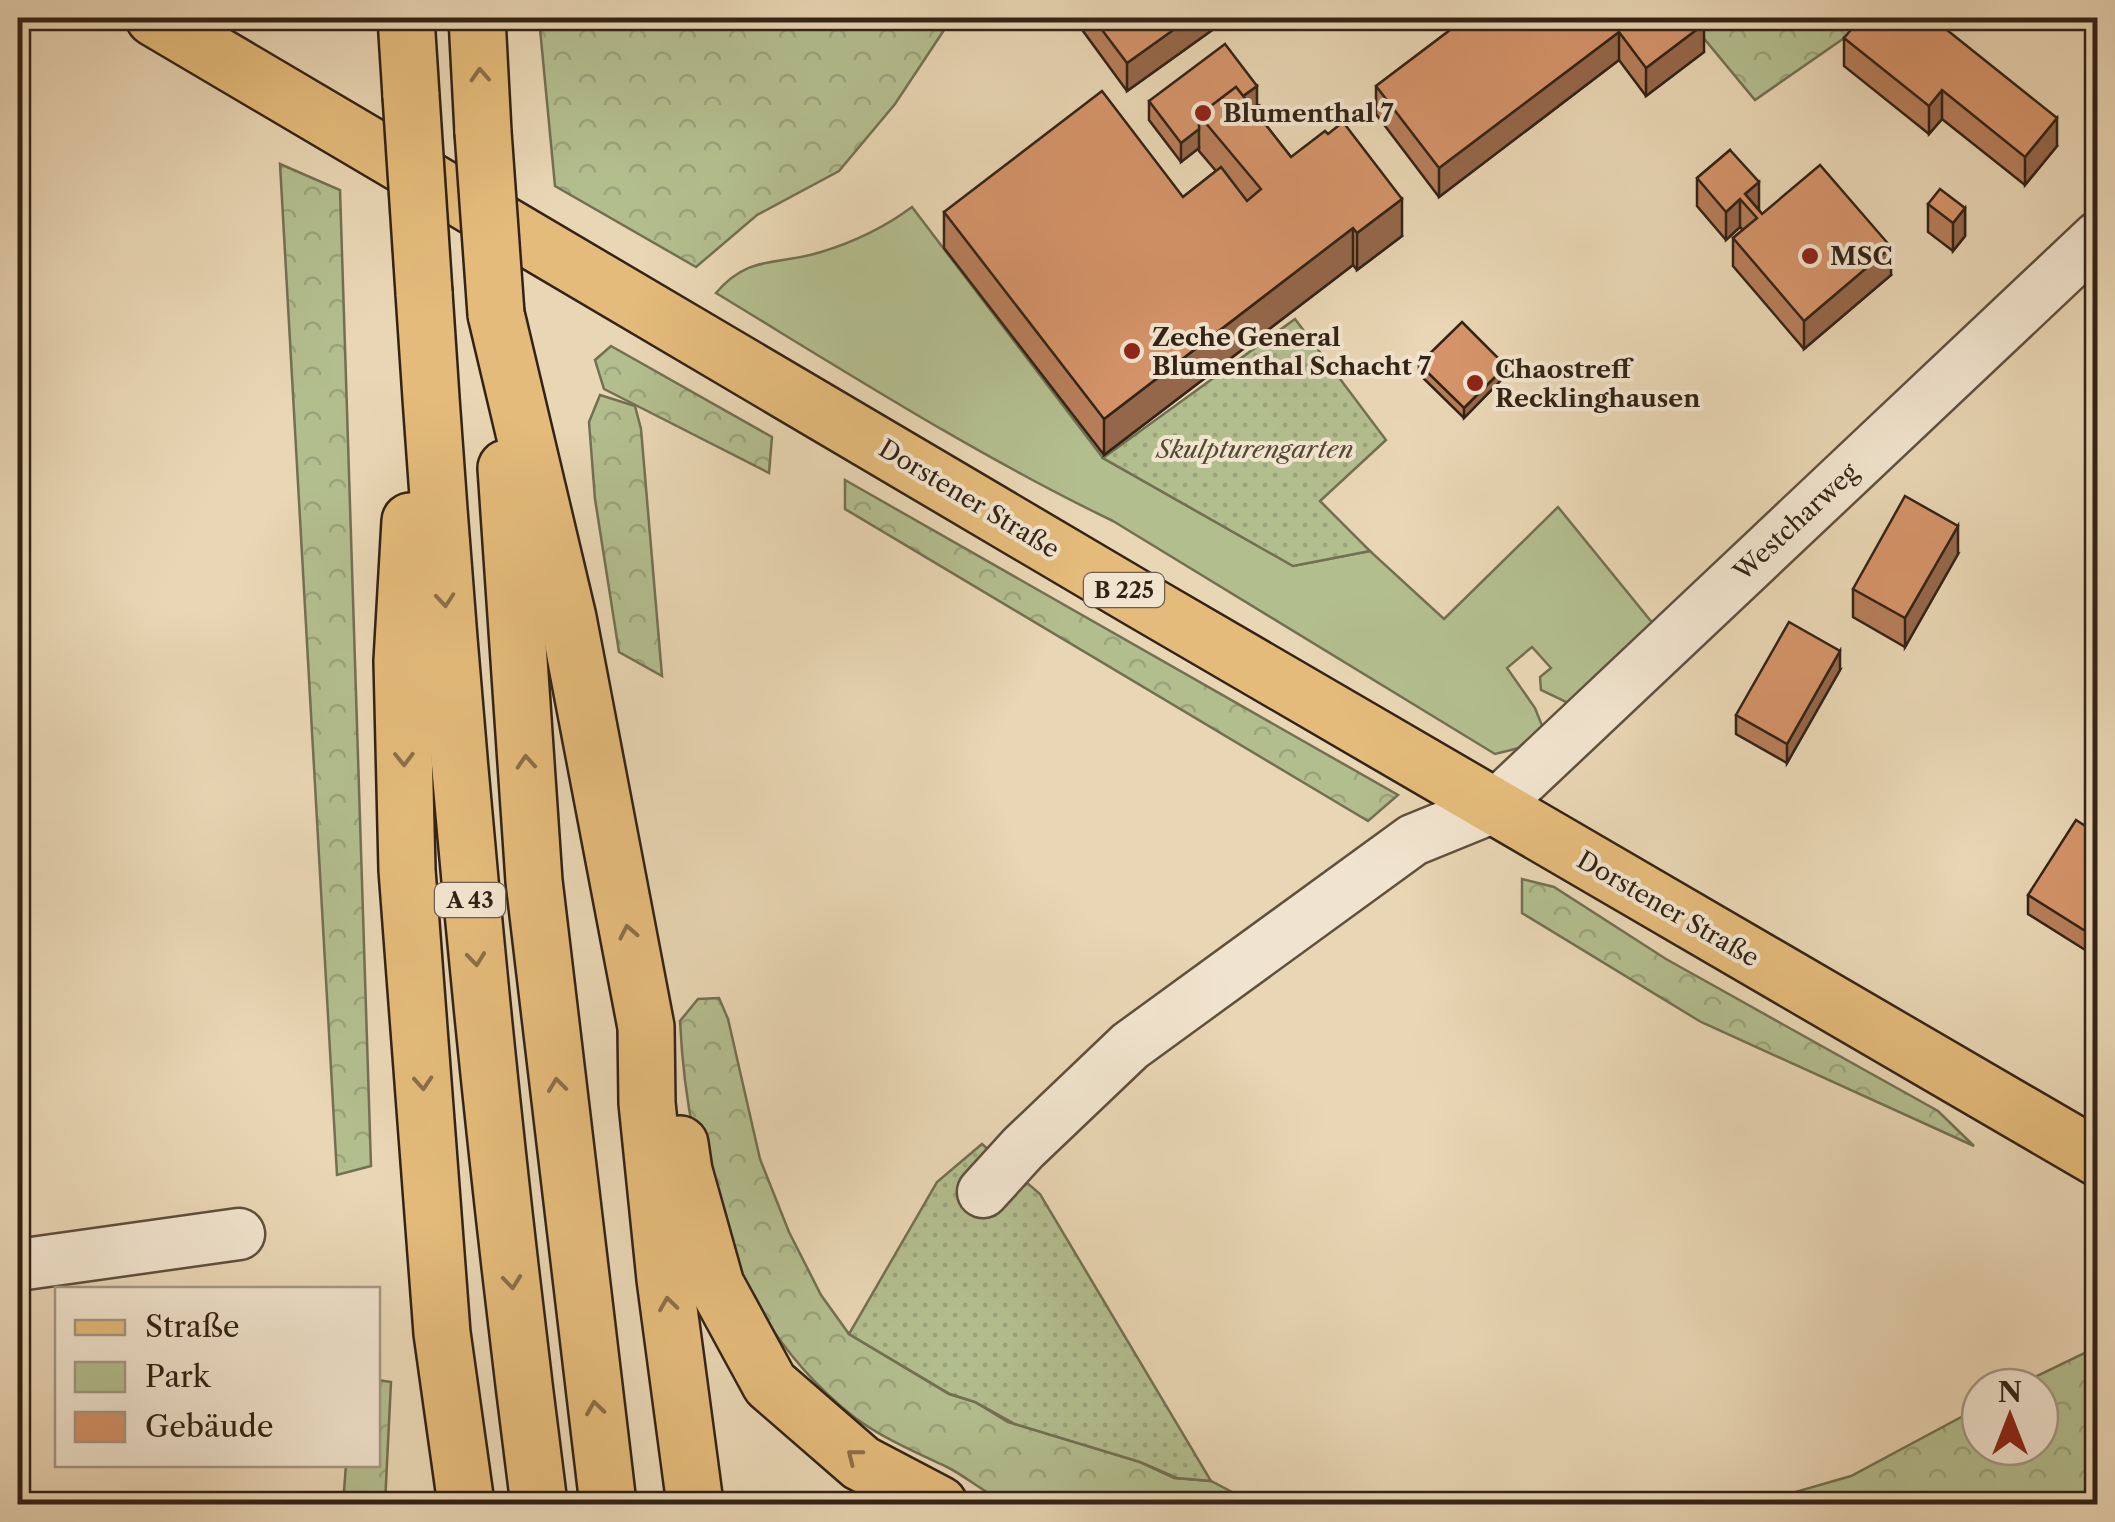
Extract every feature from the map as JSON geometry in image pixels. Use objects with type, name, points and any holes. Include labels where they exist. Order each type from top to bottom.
[{"type":"main road","name":"Dorstener Straße","points":[[154,18],[2098,1158]]},
{"type":"main road","name":"A 43","points":[[406,18],[440,546],[474,937],[539,1504]]},
{"type":"main road","name":"A 43","points":[[478,18],[534,881],[608,1504]]},
{"type":"main road","points":[[424,294],[402,661],[407,870],[442,1332],[466,1504]]},
{"type":"main road","points":[[496,314],[568,618],[646,1027],[647,1103],[665,1279],[695,1504]]},
{"type":"main road","points":[[646,1027],[670,1075],[684,1171],[716,1285],[770,1384],[861,1463],[939,1504]]},
{"type":"main road","points":[[431,1504],[442,1332]]},
{"type":"street","name":"Westcharweg","points":[[1494,807],[2098,237]]},
{"type":"street","points":[[983,1192],[1023,1148],[1130,1046],[1414,840],[1494,807]]},
{"type":"street","points":[[18,1265],[239,1234]]},
{"type":"green space","points":[[539,18],[952,18],[895,104],[839,171],[757,215],[696,267],[555,186]]},
{"type":"green space","points":[[1687,18],[1873,18],[1755,100]]},
{"type":"green space","points":[[280,164],[340,190],[371,1166],[337,1175]]},
{"type":"green space","points":[[912,207],[1103,458],[1293,566],[1370,551],[1444,619],[1558,507],[1654,625],[1576,700],[1568,703],[1541,690],[1540,677],[1551,668],[1532,647],[1507,668],[1535,708],[1543,728],[1519,748],[1495,754],[1113,521],[961,441],[716,293],[740,272],[845,244]]},
{"type":"green space","name":"Skulpturengarten","points":[[1295,319],[1386,440],[1320,501],[1370,551],[1293,566],[1103,458]]},
{"type":"green space","points":[[611,346],[772,437],[769,473],[604,389],[595,360]]},
{"type":"green space","points":[[600,395],[635,406],[641,429],[662,676],[619,652],[595,499],[589,422]]},
{"type":"green space","points":[[845,480],[1398,795],[1368,821],[845,509]]},
{"type":"green space","points":[[1522,879],[1554,887],[1666,959],[1938,1111],[1974,1146],[1701,1022],[1522,913]]},
{"type":"green space","points":[[719,998],[728,1019],[760,1159],[789,1232],[821,1295],[849,1334],[949,1394],[975,1402],[1008,1422],[1140,1462],[1174,1478],[1211,1481],[1262,1504],[1038,1506],[1005,1502],[955,1471],[865,1425],[812,1379],[777,1336],[748,1289],[706,1186],[693,1132],[680,1021],[698,999]]},
{"type":"green space","points":[[982,1144],[1040,1194],[1211,1481],[1177,1478],[1140,1462],[1015,1424],[975,1402],[950,1394],[849,1334],[937,1182]]},
{"type":"green space","points":[[2097,1347],[2097,1504],[1754,1504],[1851,1476],[1960,1418],[1960,1467],[2060,1467],[2060,1367],[2056,1367]]},
{"type":"green space","points":[[380,1380],[391,1382],[385,1504],[343,1504],[346,1467],[380,1467]]},
{"type":"building","points":[[1093,18],[1190,18],[1127,63]]},
{"type":"building","points":[[1466,18],[1699,18],[1704,24],[1646,68],[1619,32],[1439,168],[1376,86]]},
{"type":"building","points":[[1861,18],[1874,18],[1884,25],[1890,18],[1932,18],[2057,118],[2025,157],[1942,90],[1929,106],[1844,38]]},
{"type":"building","points":[[1225,44],[1257,86],[1243,96],[1236,87],[1199,115],[1199,129],[1181,143],[1149,101]]},
{"type":"building","name":"Zeche General Blumenthal Schacht 7","points":[[1236,87],[1291,157],[1343,122],[1402,199],[1357,233],[1353,228],[1104,419],[944,212],[1102,91],[1183,197],[1221,167],[1247,201],[1261,189],[1199,115]]},
{"type":"building","name":"MSC","points":[[1730,150],[1759,182],[1745,194],[1762,214],[1820,165],[1891,247],[1804,321],[1733,238],[1757,218],[1740,199],[1726,212],[1697,178]]},
{"type":"building","points":[[1940,189],[1965,208],[1953,223],[1928,204]]},
{"type":"building","points":[[1462,322],[1506,366],[1464,408],[1419,364]]},
{"type":"building","points":[[1905,496],[1958,526],[1905,618],[1853,589]]},
{"type":"building","points":[[1789,622],[1840,651],[1787,744],[1736,715]]},
{"type":"building","points":[[2076,820],[2098,834],[2098,939],[2028,895]]},
{"type":"place","name":"Blumenthal 7","points":[[1203,113]]},
{"type":"place","name":"MSC","points":[[1810,256]]},
{"type":"place","name":"Zeche General Blumenthal Schacht 7","points":[[1132,351]]},
{"type":"place","name":"Chaostreff Recklinghausen","points":[[1475,383]]}]
